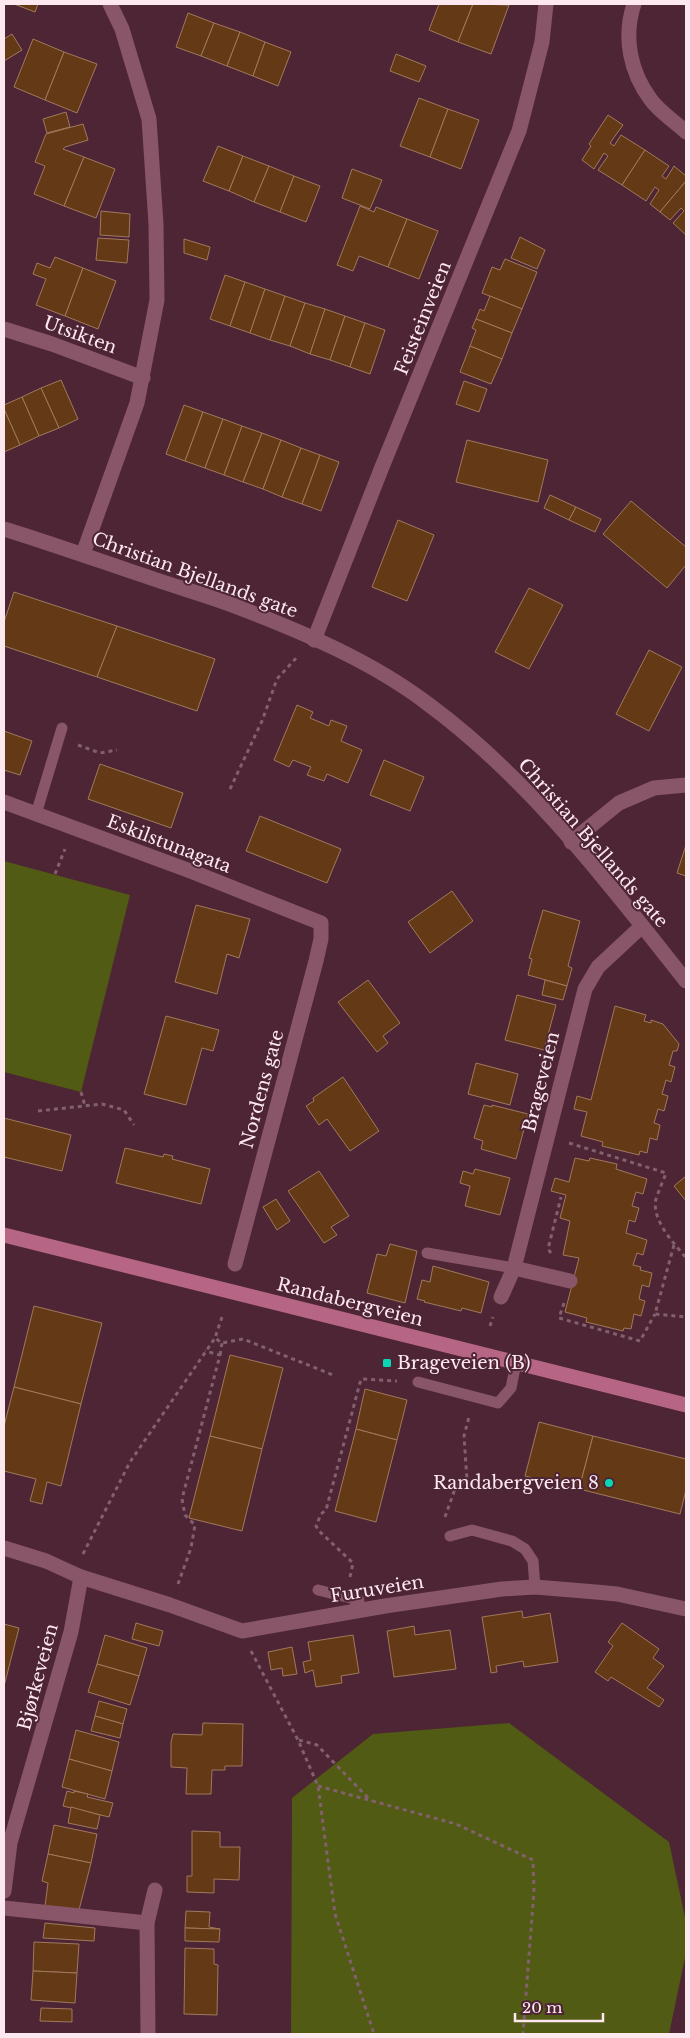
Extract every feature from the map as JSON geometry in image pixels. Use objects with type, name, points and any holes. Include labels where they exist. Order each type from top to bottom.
[{"type":"main road","name":"Randabergveien","points":[[4,1235],[686,1406]]},
{"type":"street","points":[[83,554],[137,403],[157,300],[156,224],[150,119],[122,29],[110,4]]},
{"type":"street","name":"Feisteinveien","points":[[314,640],[518,131],[542,42],[546,4]]},
{"type":"street","points":[[634,4],[629,24],[629,53],[638,78],[652,101],[686,132]]},
{"type":"street","name":"Utsikten","points":[[4,329],[52,344],[143,378]]},
{"type":"street","name":"Christian Bjellands gate","points":[[4,529],[239,607],[364,664],[406,688],[451,721],[526,791],[642,926],[686,981]]},
{"type":"street","points":[[571,842],[602,815],[626,799],[654,788],[686,785]]},
{"type":"street","name":"Eskilstunagata","points":[[4,802],[193,872],[321,923]]},
{"type":"street","name":"Nordens gate","points":[[235,1264],[316,961],[321,939],[321,923]]},
{"type":"street","name":"Brageveien","points":[[501,1297],[514,1268],[585,988],[598,968],[642,926]]},
{"type":"street","points":[[514,1268],[570,1281]]},
{"type":"street","name":"Furuveien","points":[[4,1548],[46,1560],[81,1578],[170,1605],[242,1631],[502,1589],[536,1587],[617,1594],[686,1609]]},
{"type":"street","name":"Bjørkeveien","points":[[4,1891],[7,1843],[71,1632],[81,1578]]},
{"type":"street","points":[[148,2034],[147,1923],[155,1890]]},
{"type":"street","points":[[4,1908],[147,1923]]},
{"type":"lane","points":[[36,814],[60,732]]},
{"type":"lane","points":[[427,1253],[514,1268]]},
{"type":"lane","points":[[418,1382],[498,1403],[511,1388],[516,1363]]},
{"type":"lane","points":[[450,1536],[472,1530],[512,1541],[525,1549],[532,1561],[536,1587]]},
{"type":"lane","points":[[318,1590],[360,1600],[352,1612]]},
{"type":"path","points":[[230,789],[262,721],[277,678],[314,640]]},
{"type":"path","points":[[60,732],[100,753],[117,750]]},
{"type":"path","points":[[82,1092],[84,1106]]},
{"type":"path","points":[[38,1111],[102,1104],[124,1110],[134,1125]]},
{"type":"path","points":[[570,1135],[569,1143],[666,1173],[656,1201],[658,1219],[686,1258]]},
{"type":"path","points":[[675,1244],[655,1314],[686,1317]]},
{"type":"path","points":[[81,1578],[83,1554],[130,1462],[215,1338],[222,1317]]},
{"type":"path","points":[[215,1338],[222,1343],[243,1339],[333,1375]]},
{"type":"path","points":[[170,1605],[190,1548],[195,1525],[185,1515],[182,1499],[222,1343]]},
{"type":"path","points":[[205,1351],[220,1355]]},
{"type":"path","points":[[353,1563],[318,1531],[316,1526],[321,1514],[326,1510],[361,1379],[418,1382]]},
{"type":"path","points":[[450,1536],[445,1516],[456,1486],[467,1480],[464,1436],[467,1424]]},
{"type":"path","points":[[242,1631],[256,1664],[298,1740],[318,1786],[334,1914],[374,2034]]},
{"type":"path","points":[[298,1740],[317,1745],[371,1801]]},
{"type":"path","points":[[318,1786],[456,1824],[533,1860],[534,1890],[523,2034]]},
{"type":"green space","points":[[4,861],[130,895],[81,1092],[4,1072]]},
{"type":"green space","points":[[509,1723],[669,1842],[686,1922],[686,1953],[669,2034],[291,2034],[292,1798],[373,1734]]},
{"type":"building","points":[[14,4],[38,4],[35,12]]},
{"type":"building","points":[[439,4],[473,4],[458,42],[429,30]]},
{"type":"building","points":[[473,4],[509,5],[491,54],[458,42]]},
{"type":"building","points":[[188,13],[214,23],[201,56],[176,47]]},
{"type":"building","points":[[214,23],[240,32],[227,66],[201,56]]},
{"type":"building","points":[[240,32],[265,42],[253,76],[227,66]]},
{"type":"building","points":[[12,34],[22,50],[4,61],[4,39]]},
{"type":"building","points":[[33,39],[64,52],[45,100],[14,87]]},
{"type":"building","points":[[265,42],[291,52],[278,86],[253,76]]},
{"type":"building","points":[[64,52],[97,64],[77,113],[45,100]]},
{"type":"building","points":[[396,54],[426,66],[419,82],[390,71]]},
{"type":"building","points":[[419,98],[448,109],[430,157],[400,146]]},
{"type":"building","points":[[448,109],[479,120],[461,169],[430,157]]},
{"type":"building","points":[[66,112],[70,127],[47,133],[43,119]]},
{"type":"building","points":[[608,115],[623,125],[610,143],[614,146],[621,135],[645,150],[622,185],[598,170],[608,156],[604,153],[594,169],[582,160],[591,146],[589,144]]},
{"type":"building","points":[[83,124],[88,140],[63,149],[84,157],[64,206],[34,194],[45,166],[35,162],[46,134]]},
{"type":"building","points":[[218,146],[243,156],[229,191],[203,181]]},
{"type":"building","points":[[645,150],[669,166],[662,176],[666,179],[674,166],[686,176],[686,181],[660,212],[650,204],[659,190],[655,187],[646,201],[622,185]]},
{"type":"building","points":[[243,156],[269,166],[254,202],[229,191]]},
{"type":"building","points":[[84,157],[115,169],[96,218],[64,206]]},
{"type":"building","points":[[269,166],[294,176],[280,212],[254,202]]},
{"type":"building","points":[[352,169],[382,180],[370,209],[342,198]]},
{"type":"building","points":[[294,176],[320,186],[306,222],[280,212]]},
{"type":"building","points":[[686,181],[686,235],[673,223],[684,211],[681,208],[670,220],[660,212]]},
{"type":"building","points":[[360,206],[374,212],[376,207],[407,219],[388,267],[359,256],[353,271],[337,265]]},
{"type":"building","points":[[101,211],[130,214],[129,237],[100,235]]},
{"type":"building","points":[[407,219],[438,231],[419,279],[388,267]]},
{"type":"building","points":[[520,237],[545,250],[537,269],[511,258]]},
{"type":"building","points":[[98,238],[129,240],[127,263],[96,260]]},
{"type":"building","points":[[184,239],[210,247],[207,260],[184,253]]},
{"type":"building","points":[[55,257],[83,268],[65,316],[36,305],[46,279],[33,274],[37,263],[50,268]]},
{"type":"building","points":[[505,259],[537,272],[522,309],[482,293],[492,267],[500,270]]},
{"type":"building","points":[[83,268],[116,281],[98,329],[65,316]]},
{"type":"building","points":[[225,275],[245,282],[230,326],[210,319]]},
{"type":"building","points":[[245,282],[265,289],[250,333],[230,326]]},
{"type":"building","points":[[265,289],[285,296],[270,340],[250,333]]},
{"type":"building","points":[[285,296],[305,303],[290,346],[270,340]]},
{"type":"building","points":[[490,296],[522,309],[512,333],[476,319],[480,309],[484,311]]},
{"type":"building","points":[[305,303],[325,309],[310,354],[290,346]]},
{"type":"building","points":[[325,309],[345,316],[330,360],[310,354]]},
{"type":"building","points":[[345,316],[365,323],[350,367],[330,360]]},
{"type":"building","points":[[476,319],[512,333],[502,359],[470,346],[476,330],[472,328]]},
{"type":"building","points":[[365,323],[385,330],[370,374],[350,367]]},
{"type":"building","points":[[470,346],[502,359],[491,384],[460,372]]},
{"type":"building","points":[[61,380],[78,419],[59,428],[41,388]]},
{"type":"building","points":[[464,381],[487,389],[479,412],[456,404]]},
{"type":"building","points":[[41,388],[59,428],[39,436],[22,397]]},
{"type":"building","points":[[22,397],[39,436],[20,445],[4,405]]},
{"type":"building","points":[[184,405],[203,412],[185,461],[166,454]]},
{"type":"building","points":[[4,409],[20,445],[4,452]]},
{"type":"building","points":[[203,412],[223,419],[205,468],[185,461]]},
{"type":"building","points":[[223,419],[242,426],[224,475],[205,468]]},
{"type":"building","points":[[242,426],[262,433],[243,482],[224,475]]},
{"type":"building","points":[[262,433],[281,440],[263,489],[243,482]]},
{"type":"building","points":[[281,440],[301,448],[282,497],[263,489]]},
{"type":"building","points":[[467,440],[548,460],[538,502],[456,482]]},
{"type":"building","points":[[301,448],[320,455],[302,504],[282,497]]},
{"type":"building","points":[[320,455],[339,462],[321,511],[302,504]]},
{"type":"building","points":[[550,495],[576,507],[569,520],[544,508]]},
{"type":"building","points":[[631,501],[686,547],[686,565],[667,588],[603,534]]},
{"type":"building","points":[[576,507],[601,519],[595,532],[569,520]]},
{"type":"building","points":[[398,520],[434,535],[407,601],[372,587]]},
{"type":"building","points":[[529,588],[563,605],[529,669],[495,652]]},
{"type":"building","points":[[14,592],[117,626],[97,677],[4,646],[4,622]]},
{"type":"building","points":[[117,626],[215,659],[197,711],[97,677]]},
{"type":"building","points":[[649,650],[682,667],[649,731],[616,714]]},
{"type":"building","points":[[297,705],[313,712],[310,718],[329,726],[331,720],[347,726],[341,741],[362,750],[348,783],[327,774],[324,781],[307,775],[311,767],[293,760],[289,767],[274,760]]},
{"type":"building","points":[[4,731],[32,741],[20,775],[4,770]]},
{"type":"building","points":[[384,760],[424,777],[410,811],[370,795]]},
{"type":"building","points":[[100,764],[183,793],[171,828],[88,799]]},
{"type":"building","points":[[260,816],[341,849],[327,883],[246,851]]},
{"type":"building","points":[[686,845],[686,876],[677,873]]},
{"type":"building","points":[[452,891],[473,921],[430,953],[408,922]]},
{"type":"building","points":[[196,905],[250,919],[239,958],[227,954],[217,994],[175,982]]},
{"type":"building","points":[[543,910],[580,921],[568,966],[572,968],[567,986],[528,975],[532,959],[529,958]]},
{"type":"building","points":[[368,980],[400,1023],[383,1036],[388,1043],[377,1052],[338,1002]]},
{"type":"building","points":[[545,980],[567,986],[563,1000],[542,995]]},
{"type":"building","points":[[517,995],[556,1005],[544,1050],[505,1040]]},
{"type":"building","points":[[615,1006],[646,1015],[644,1021],[651,1023],[651,1020],[663,1024],[679,1044],[677,1051],[673,1051],[669,1065],[675,1067],[671,1082],[666,1080],[662,1094],[668,1096],[664,1111],[658,1109],[654,1123],[660,1125],[657,1140],[650,1138],[647,1153],[640,1151],[639,1155],[602,1146],[603,1142],[581,1136],[587,1112],[574,1109],[577,1096],[591,1100]]},
{"type":"building","points":[[166,1016],[219,1030],[213,1051],[202,1048],[186,1105],[144,1094]]},
{"type":"building","points":[[476,1063],[518,1074],[510,1105],[468,1094]]},
{"type":"building","points":[[343,1077],[379,1131],[350,1151],[327,1119],[319,1125],[306,1106],[314,1101],[313,1098]]},
{"type":"building","points":[[484,1105],[492,1107],[492,1105],[528,1114],[516,1159],[481,1149],[483,1141],[474,1138]]},
{"type":"building","points":[[4,1118],[71,1135],[62,1171],[4,1157]]},
{"type":"building","points":[[125,1148],[163,1157],[164,1154],[173,1156],[172,1159],[210,1169],[201,1204],[116,1183]]},
{"type":"building","points":[[575,1158],[589,1161],[590,1158],[617,1164],[616,1169],[647,1179],[643,1194],[636,1192],[632,1206],[639,1208],[635,1222],[629,1220],[626,1233],[647,1240],[643,1255],[637,1253],[633,1265],[641,1267],[640,1270],[652,1273],[649,1287],[642,1285],[639,1299],[645,1301],[641,1316],[634,1314],[631,1329],[624,1328],[623,1331],[586,1322],[587,1318],[565,1312],[579,1258],[563,1255],[570,1221],[560,1218],[566,1195],[551,1191],[555,1178],[569,1182]]},
{"type":"building","points":[[475,1169],[510,1178],[500,1215],[465,1206],[470,1186],[460,1183],[463,1171],[473,1174]]},
{"type":"building","points":[[319,1171],[349,1216],[331,1227],[337,1235],[324,1243],[288,1191]]},
{"type":"building","points":[[686,1176],[686,1201],[674,1186]]},
{"type":"building","points":[[276,1199],[290,1221],[277,1230],[263,1207]]},
{"type":"building","points":[[390,1244],[417,1251],[405,1303],[367,1293],[377,1254],[386,1256]]},
{"type":"building","points":[[433,1266],[489,1282],[481,1313],[462,1308],[461,1311],[417,1299],[422,1280],[430,1282]]},
{"type":"building","points":[[34,1306],[102,1323],[81,1404],[14,1387]]},
{"type":"building","points":[[230,1355],[283,1368],[262,1449],[210,1436]]},
{"type":"building","points":[[14,1387],[81,1404],[61,1486],[47,1482],[42,1504],[30,1501],[36,1479],[4,1471],[4,1426]]},
{"type":"building","points":[[365,1389],[407,1400],[397,1440],[356,1429]]},
{"type":"building","points":[[539,1422],[593,1436],[579,1489],[525,1476]]},
{"type":"building","points":[[356,1429],[397,1440],[376,1522],[335,1511]]},
{"type":"building","points":[[210,1436],[262,1449],[242,1531],[189,1518]]},
{"type":"building","points":[[593,1436],[686,1459],[686,1490],[680,1514],[579,1489]]},
{"type":"building","points":[[522,1611],[523,1618],[550,1613],[558,1662],[524,1667],[523,1661],[496,1666],[497,1672],[491,1673],[482,1617]]},
{"type":"building","points":[[136,1623],[163,1631],[159,1646],[132,1639]]},
{"type":"building","points":[[622,1623],[659,1649],[653,1658],[664,1666],[647,1688],[664,1700],[659,1707],[611,1677],[608,1681],[595,1672],[613,1646],[608,1642]]},
{"type":"building","points":[[4,1624],[19,1628],[4,1686]]},
{"type":"building","points":[[414,1626],[415,1635],[450,1630],[456,1669],[394,1677],[387,1631]]},
{"type":"building","points":[[105,1635],[147,1648],[139,1676],[97,1664]]},
{"type":"building","points":[[353,1635],[359,1673],[341,1676],[342,1683],[316,1687],[313,1670],[305,1673],[303,1662],[311,1660],[308,1642]]},
{"type":"building","points":[[292,1647],[297,1674],[283,1676],[282,1668],[271,1670],[268,1652]]},
{"type":"building","points":[[97,1664],[139,1676],[130,1705],[88,1692]]},
{"type":"building","points":[[99,1701],[127,1709],[123,1724],[95,1716]]},
{"type":"building","points":[[95,1716],[123,1724],[120,1738],[91,1731]]},
{"type":"building","points":[[203,1723],[243,1724],[242,1766],[225,1766],[225,1770],[212,1770],[211,1794],[186,1794],[187,1768],[171,1767],[171,1742],[173,1734],[202,1735]]},
{"type":"building","points":[[76,1730],[119,1742],[112,1771],[69,1759]]},
{"type":"building","points":[[69,1759],[112,1771],[105,1799],[62,1787]]},
{"type":"building","points":[[67,1791],[88,1794],[87,1797],[113,1803],[109,1817],[63,1806]]},
{"type":"building","points":[[71,1807],[100,1815],[97,1829],[68,1823]]},
{"type":"building","points":[[54,1825],[97,1834],[91,1863],[48,1854]]},
{"type":"building","points":[[192,1831],[220,1832],[220,1847],[240,1847],[239,1880],[214,1879],[214,1893],[187,1892],[187,1876],[192,1876]]},
{"type":"building","points":[[48,1854],[91,1863],[79,1910],[45,1906],[48,1883],[42,1881]]},
{"type":"building","points":[[186,1911],[210,1912],[209,1927],[220,1929],[185,1928]]},
{"type":"building","points":[[45,1923],[95,1928],[94,1941],[43,1938]]},
{"type":"building","points":[[185,1928],[220,1929],[219,1942],[185,1941]]},
{"type":"building","points":[[34,1942],[79,1944],[77,1973],[33,1971]]},
{"type":"building","points":[[185,1948],[214,1949],[214,1964],[218,1965],[217,2015],[184,2014]]},
{"type":"building","points":[[33,1971],[77,1973],[75,2003],[31,2000]]},
{"type":"building","points":[[41,2008],[72,2009],[72,2022],[40,2021]]},
{"type":"place","name":"Brageveien (B)","points":[[387,1363]]},
{"type":"place","name":"Randabergveien 8","points":[[609,1483]]}]
